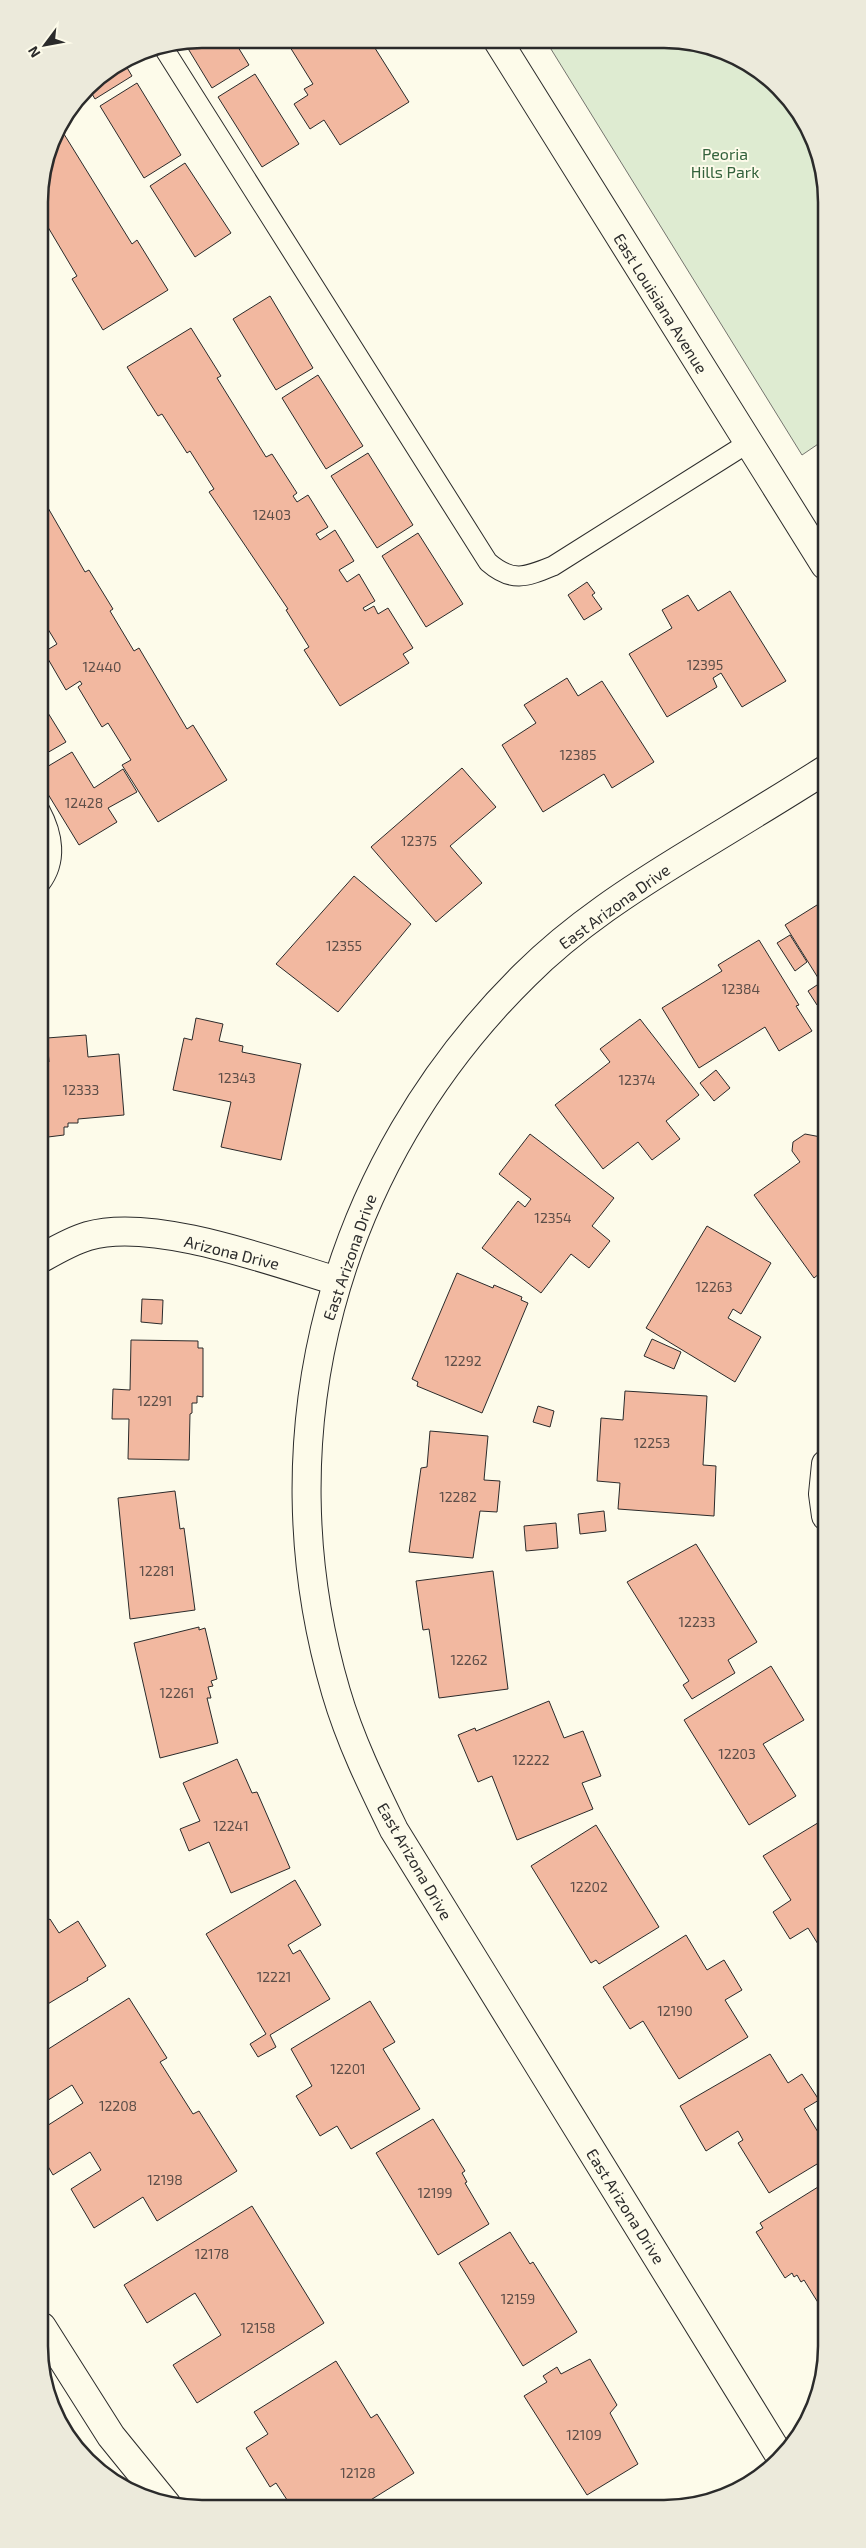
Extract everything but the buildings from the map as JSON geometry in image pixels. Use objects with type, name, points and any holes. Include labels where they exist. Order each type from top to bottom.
[{"type":"street","name":"East Louisiana Avenue","points":[[502,48],[818,554]]},
{"type":"street","name":"East Arizona Drive","points":[[777,2451],[394,1830],[362,1762],[336,1693],[318,1620],[308,1546],[307,1472],[312,1397],[325,1324],[337,1281],[359,1218],[391,1151],[430,1087],[475,1028],[526,973],[582,925],[643,882],[818,774]]},
{"type":"street","name":"Arizona Drive","points":[[48,1254],[64,1245],[90,1235],[129,1231],[202,1241],[337,1281]]},
{"type":"street","points":[[48,2337],[107,2430],[158,2494]]},
{"type":"lane","points":[[166,52],[488,562],[500,572],[518,577],[553,566],[748,443]]},
{"type":"lane","points":[[48,824],[52,854],[48,869]]},
{"type":"green space","name":"Peoria Hills Park","points":[[550,48],[674,48],[694,50],[723,59],[758,79],[793,116],[803,133],[816,172],[818,202],[818,444],[802,455]]}]
